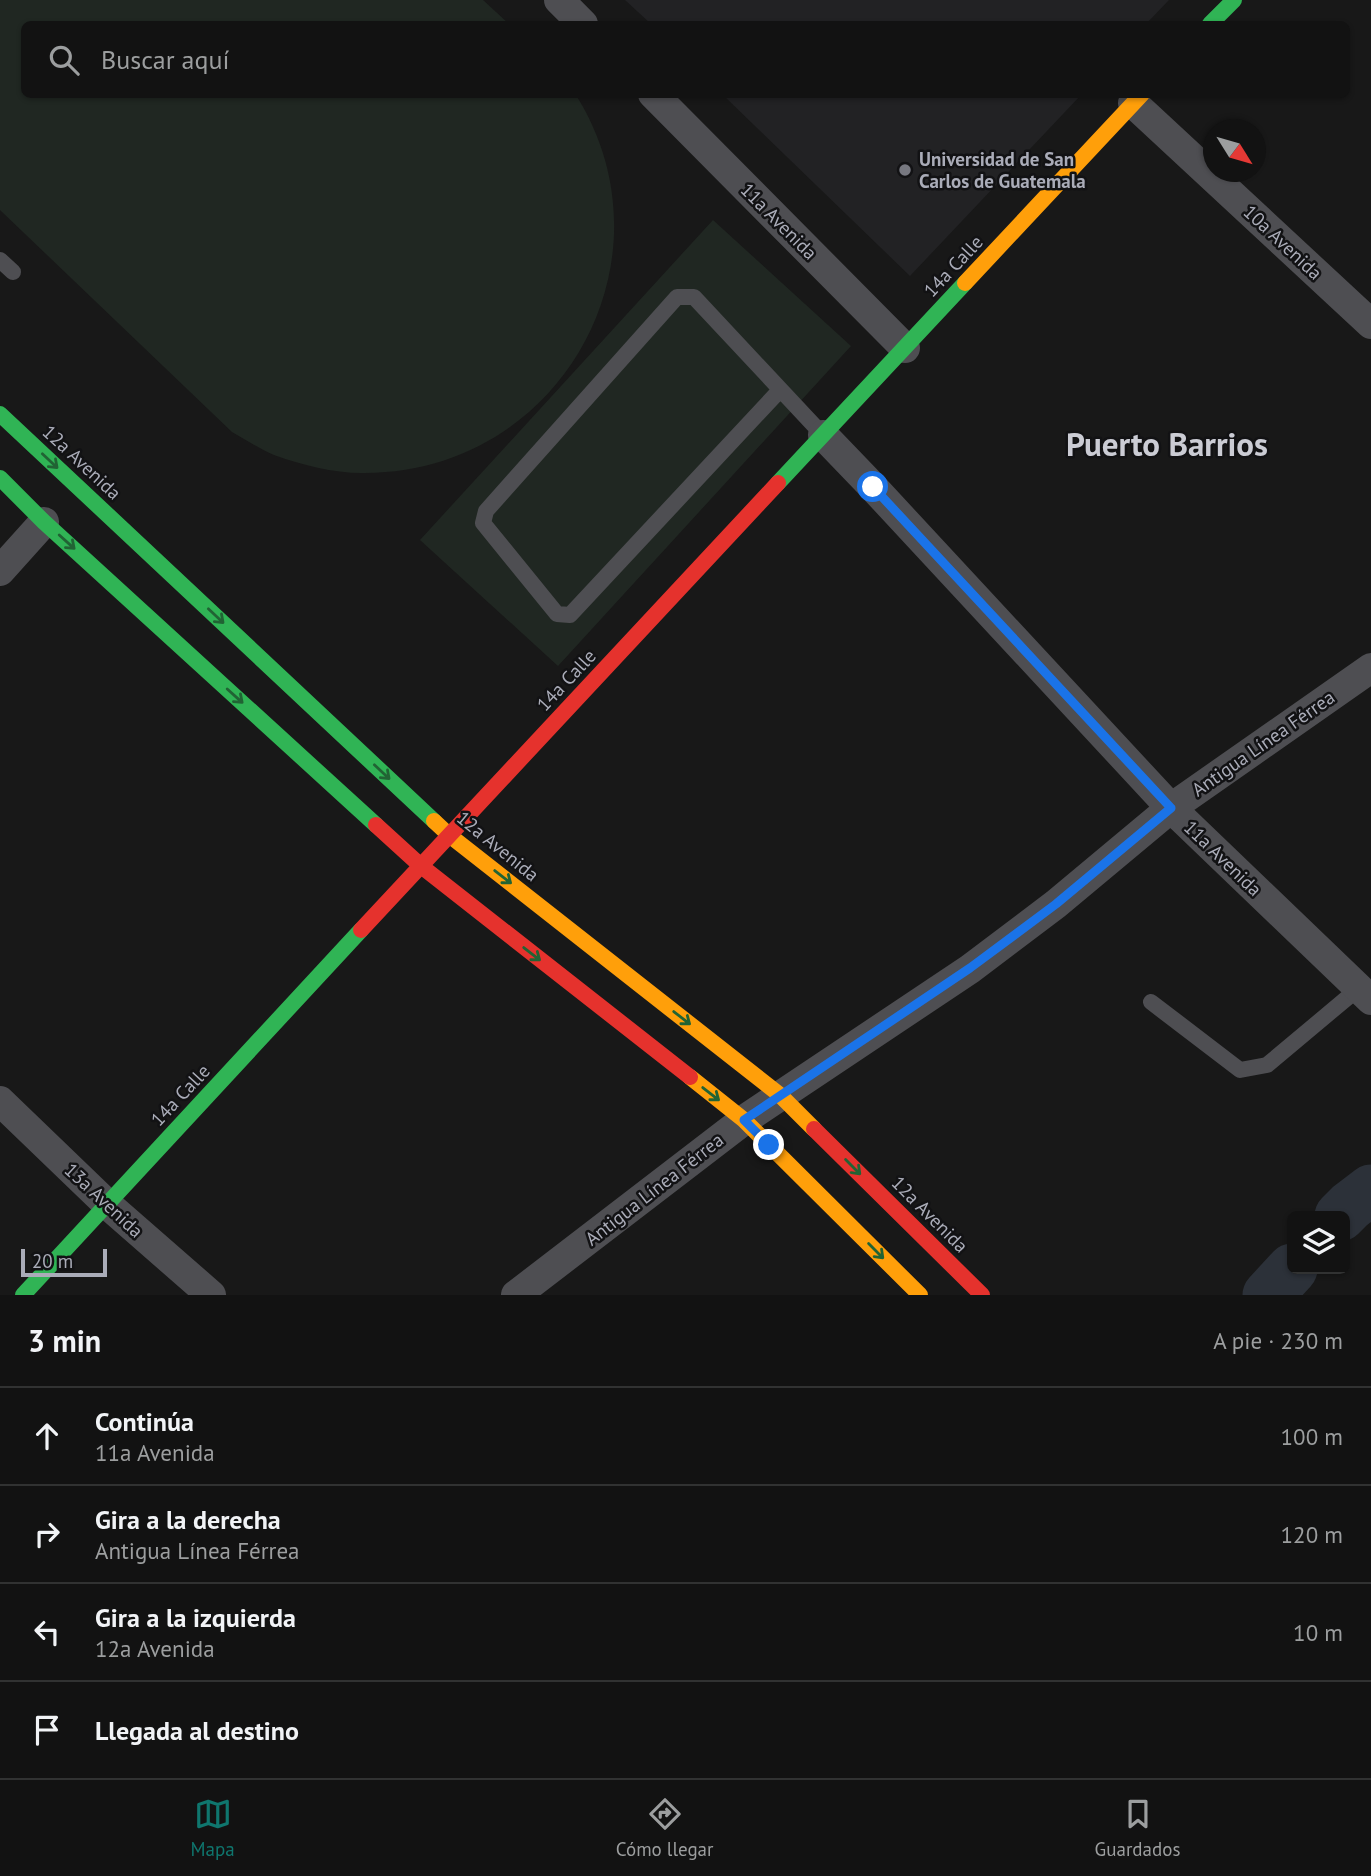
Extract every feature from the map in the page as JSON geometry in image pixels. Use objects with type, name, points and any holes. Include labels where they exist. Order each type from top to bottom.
[{"type":"main road","points":[[1213,21],[1234,0]]},
{"type":"main road","name":"14a Calle","points":[[23,1295],[1137,99]]},
{"type":"main road","name":"12a Avenida","points":[[0,414],[449,835],[780,1095],[982,1295]]},
{"type":"main road","points":[[0,478],[44,522],[421,866],[744,1120],[919,1295]]},
{"type":"street","points":[[559,0],[580,21]]},
{"type":"street","name":"11a Avenida","points":[[657,98],[905,348]]},
{"type":"street","name":"10a Avenida","points":[[1137,99],[1371,324]]},
{"type":"street","name":"11a Avenida","points":[[823,435],[1171,808],[1365,994]]},
{"type":"street","points":[[0,571],[44,522]]},
{"type":"street","name":"Antigua Línea Férrea","points":[[516,1295],[744,1120],[1023,930],[1171,808],[1371,668]]},
{"type":"street","name":"13a Avenida","points":[[0,1101],[108,1205],[211,1295]]},
{"type":"lane","points":[[0,260],[13,272]]},
{"type":"lane","points":[[780,390],[570,615],[557,614],[483,523],[485,511],[677,297],[694,297],[823,435]]},
{"type":"lane","points":[[1151,1002],[1240,1070],[1267,1065],[1365,994]]},
{"type":"shaded area","points":[[0,0],[483,0],[506,21],[21,21],[21,98],[577,98],[605,159],[614,224],[606,288],[582,347],[544,398],[493,438],[432,464],[351,473],[307,465],[274,455],[232,432],[0,210]]},
{"type":"shaded area","points":[[625,0],[1169,0],[1149,21],[648,21]]},
{"type":"shaded area","name":"Universidad de San Carlos de Guatemala","points":[[726,98],[1078,98],[910,276]]},
{"type":"shaded area","points":[[713,220],[851,346],[558,666],[420,540]]},
{"type":"waterway","points":[[1345,1211],[1371,1190]]},
{"type":"waterway","points":[[1268,1295],[1287,1274]]},
{"type":"traffic: fast","points":[[1213,21],[1234,0]]},
{"type":"traffic: fast","points":[[778,483],[965,283]]},
{"type":"traffic: fast","points":[[0,414],[434,821]]},
{"type":"traffic: fast","points":[[0,478],[44,522],[376,825]]},
{"type":"traffic: fast","points":[[23,1295],[361,930]]},
{"type":"traffic: slow","points":[[965,283],[1138,98]]},
{"type":"traffic: slow","points":[[434,821],[780,1095],[814,1129]]},
{"type":"traffic: slow","points":[[690,1077],[744,1120],[920,1295]]},
{"type":"traffic: jam","points":[[361,930],[778,483]]},
{"type":"traffic: jam","points":[[376,825],[421,866],[690,1077]]},
{"type":"traffic: jam","points":[[814,1129],[982,1295]]},
{"type":"place","name":"Universidad de San Carlos de Guatemala","points":[[905,170]]},
{"type":"district","name":"Puerto Barrios","points":[[1167,444]]},
{"type":"route","points":[[769,1145],[744,1120],[1023,930],[1171,808],[873,487]]}]
